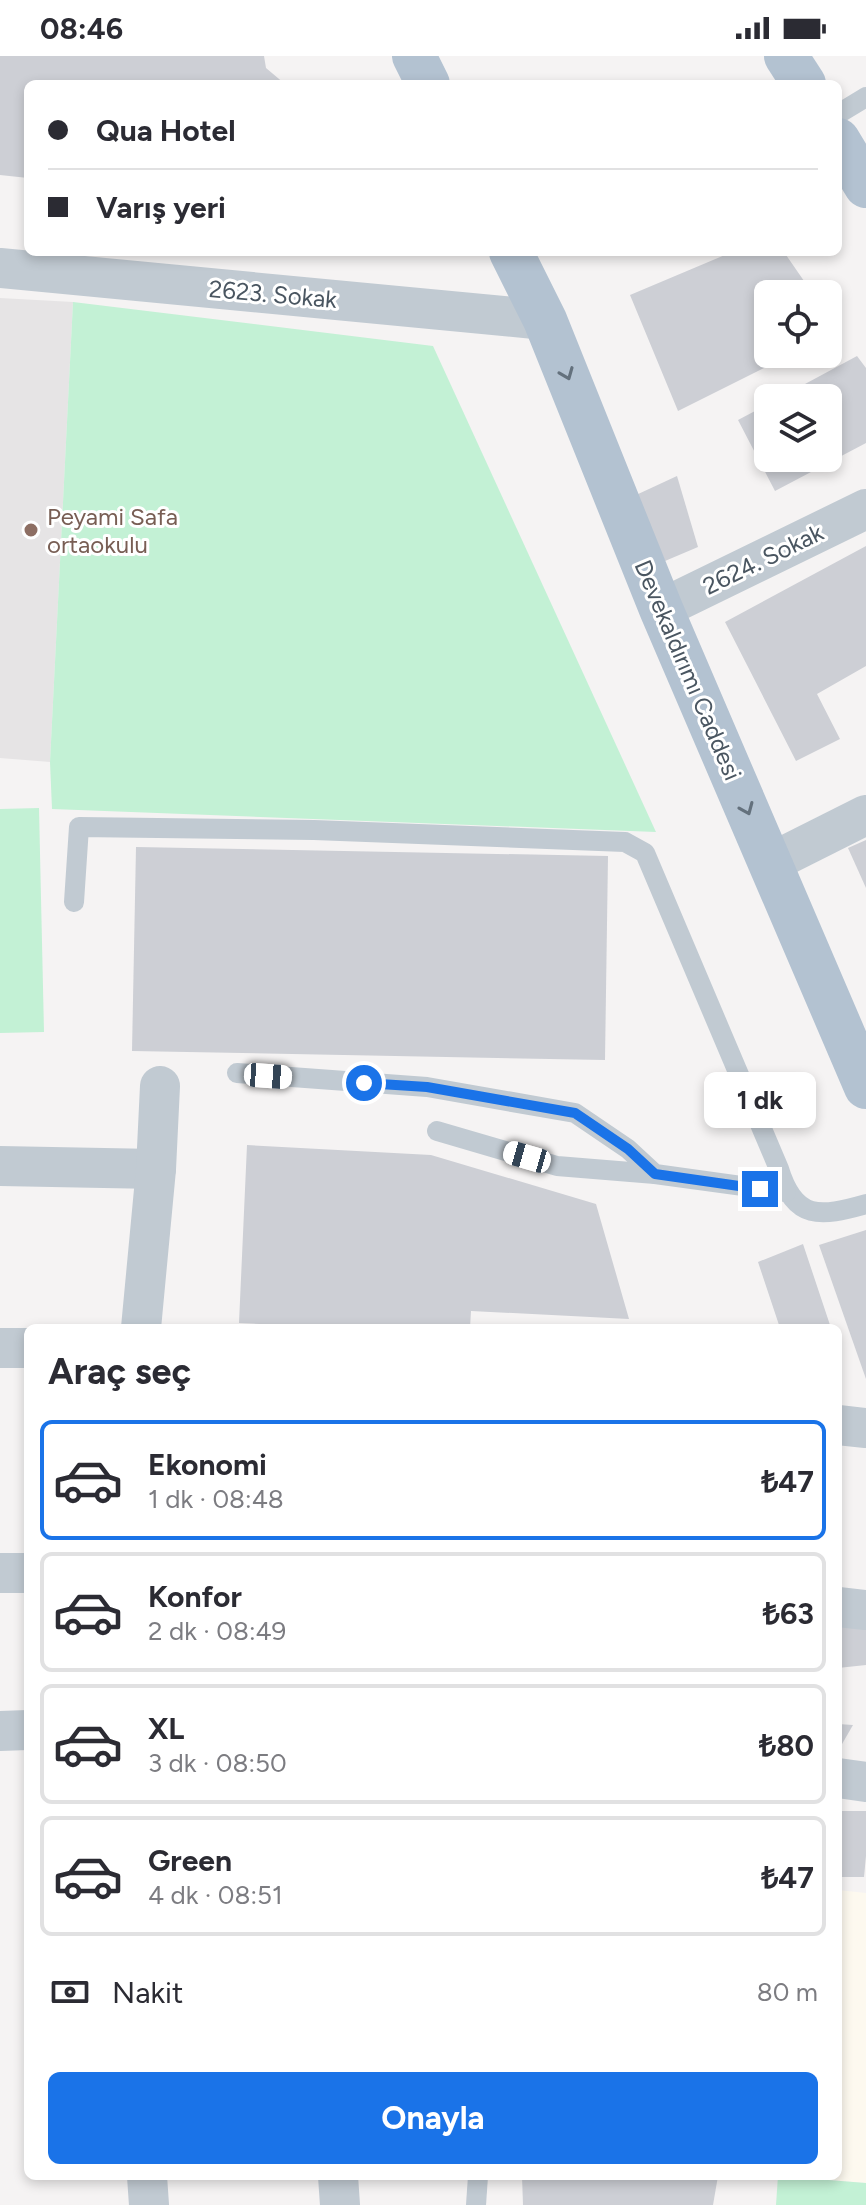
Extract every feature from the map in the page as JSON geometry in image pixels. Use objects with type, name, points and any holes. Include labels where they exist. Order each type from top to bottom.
[{"type":"main road","points":[[414,56],[426,80]]},
{"type":"main road","points":[[786,56],[801,80]]},
{"type":"main road","points":[[842,147],[866,186]]},
{"type":"main road","name":"Devekaldırımı Caddesi","points":[[513,256],[545,320],[661,609],[865,1082]]},
{"type":"street","name":"2623. Sokak","points":[[0,268],[545,320]]},
{"type":"street","name":"2624. Sokak","points":[[661,609],[866,509]]},
{"type":"street","points":[[770,863],[866,815]]},
{"type":"street","points":[[141,1324],[156,1169],[160,1086]]},
{"type":"street","points":[[0,1166],[156,1169]]},
{"type":"street","points":[[0,1348],[24,1348]]},
{"type":"street","points":[[842,1425],[866,1428]]},
{"type":"street","points":[[0,1573],[24,1573]]},
{"type":"street","points":[[842,1607],[866,1610]]},
{"type":"street","points":[[0,1731],[24,1730]]},
{"type":"street","points":[[842,1779],[866,1782]]},
{"type":"street","points":[[147,2180],[149,2205]]},
{"type":"street","points":[[338,2180],[340,2205]]},
{"type":"lane","points":[[842,112],[866,97]]},
{"type":"lane","points":[[74,902],[79,827],[314,830],[625,842],[645,853],[786,1192],[807,1211],[835,1213],[866,1204]]},
{"type":"lane","points":[[237,1073],[427,1087],[575,1113],[628,1149],[655,1174]]},
{"type":"lane","points":[[437,1131],[557,1166],[655,1174],[786,1192]]},
{"type":"lane","points":[[476,2205],[478,2180]]},
{"type":"shaded area","name":"Peyami Safa ortaokulu","points":[[0,298],[73,302],[50,762],[0,758]]},
{"type":"shaded area","points":[[842,1890],[866,1893],[866,2183],[830,2180],[842,2180]]},
{"type":"green space","points":[[73,302],[433,346],[656,832],[52,809],[50,762]]},
{"type":"green space","points":[[39,808],[44,1032],[0,1033],[0,809]]},
{"type":"green space","points":[[778,2180],[866,2183],[866,2205],[776,2205]]},
{"type":"building","points":[[0,56],[264,56],[266,68],[280,80],[24,80],[24,178],[0,175]]},
{"type":"building","points":[[723,256],[787,256],[803,280],[754,280],[754,368],[764,368],[678,411],[630,295]]},
{"type":"building","points":[[857,356],[866,368],[866,443],[842,456],[842,384],[805,384],[835,368],[842,368],[842,364]]},
{"type":"building","points":[[754,411],[754,451],[738,420]]},
{"type":"building","points":[[765,472],[811,472],[775,491]]},
{"type":"building","points":[[677,476],[698,547],[665,561],[636,495]]},
{"type":"building","points":[[866,546],[866,666],[817,694],[840,739],[796,761],[725,622]]},
{"type":"building","points":[[866,840],[866,888],[848,848]]},
{"type":"building","points":[[136,847],[608,856],[605,1060],[132,1051]]},
{"type":"building","points":[[247,1145],[431,1155],[596,1204],[629,1319],[471,1311],[470,1324],[239,1323]]},
{"type":"building","points":[[866,1230],[866,1379],[819,1245]]},
{"type":"building","points":[[803,1244],[830,1324],[779,1324],[758,1262]]},
{"type":"building","points":[[842,1622],[866,1625],[866,1665],[842,1668]]},
{"type":"building","points":[[842,1724],[853,1725],[842,1744]]},
{"type":"building","points":[[842,1811],[866,1811],[864,1877],[842,1877]]},
{"type":"building","points":[[522,2180],[717,2180],[713,2205],[523,2205]]},
{"type":"place","name":"Peyami Safa ortaokulu","points":[[31,530]]},
{"type":"route","points":[[364,1083],[427,1087],[575,1113],[628,1149],[655,1174],[760,1189]]}]
